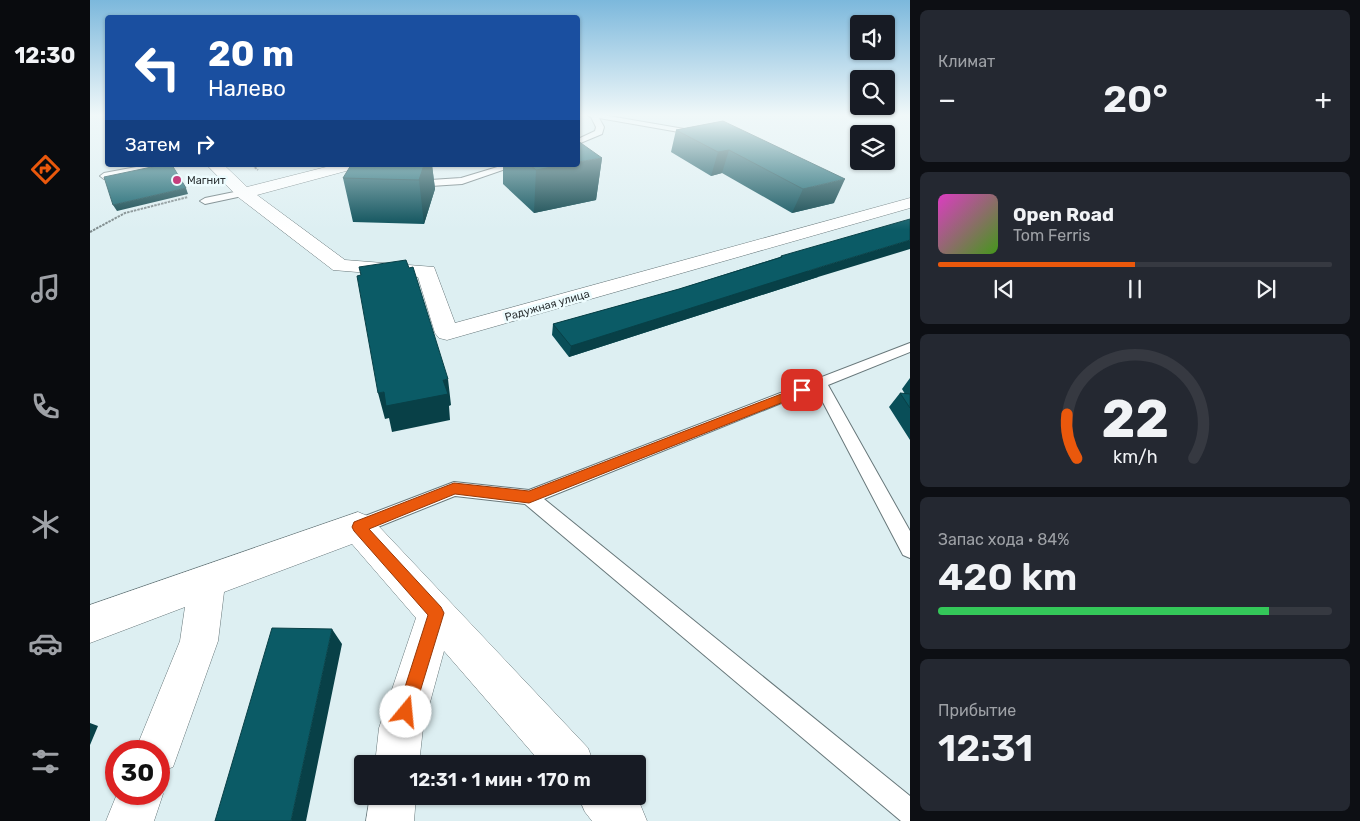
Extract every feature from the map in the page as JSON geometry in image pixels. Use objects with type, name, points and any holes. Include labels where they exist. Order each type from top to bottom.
[{"type":"street","points":[[217,167],[240,189],[343,170]]},
{"type":"street","name":"Радужная улица","points":[[240,189],[340,266],[427,271],[447,332],[910,203]]},
{"type":"street","points":[[90,624],[358,527],[564,755]]},
{"type":"street","points":[[161,740],[199,641],[208,582]]},
{"type":"street","points":[[398,755],[401,728],[436,613]]},
{"type":"street","points":[[130,821],[136,805]]},
{"type":"street","points":[[390,821],[392,805]]},
{"type":"street","points":[[609,805],[623,821]]},
{"type":"lane","points":[[104,176],[150,167]]},
{"type":"lane","points":[[405,184],[462,181],[507,167]]},
{"type":"lane","points":[[205,201],[240,189]]},
{"type":"lane","points":[[358,527],[454,489],[529,497],[910,348]]},
{"type":"lane","points":[[820,383],[910,549]]},
{"type":"lane","points":[[529,497],[910,812]]},
{"type":"path","points":[[90,232],[125,213],[240,189]]},
{"type":"building","points":[[580,153],[595,153],[602,158],[580,162]]},
{"type":"building","points":[[735,153],[791,153],[845,179],[803,189]]},
{"type":"building","points":[[152,167],[173,167],[186,188],[113,205],[104,177]]},
{"type":"building","points":[[350,167],[423,167],[419,180],[343,178]]},
{"type":"building","points":[[532,167],[552,167],[536,170]]},
{"type":"building","points":[[910,219],[910,240],[571,346],[553,324],[679,289],[781,256]]},
{"type":"building","points":[[406,260],[409,268],[413,267],[448,379],[443,380],[448,394],[386,406],[384,392],[378,393],[357,276],[361,275],[359,267]]},
{"type":"building","points":[[900,393],[910,394],[910,408]]},
{"type":"building","points":[[272,628],[332,629],[291,821],[215,821]]},
{"type":"place","name":"Магнит","points":[[177,180]]},
{"type":"route","points":[[406,712],[436,613],[358,527],[454,489],[529,497],[802,390]]}]
